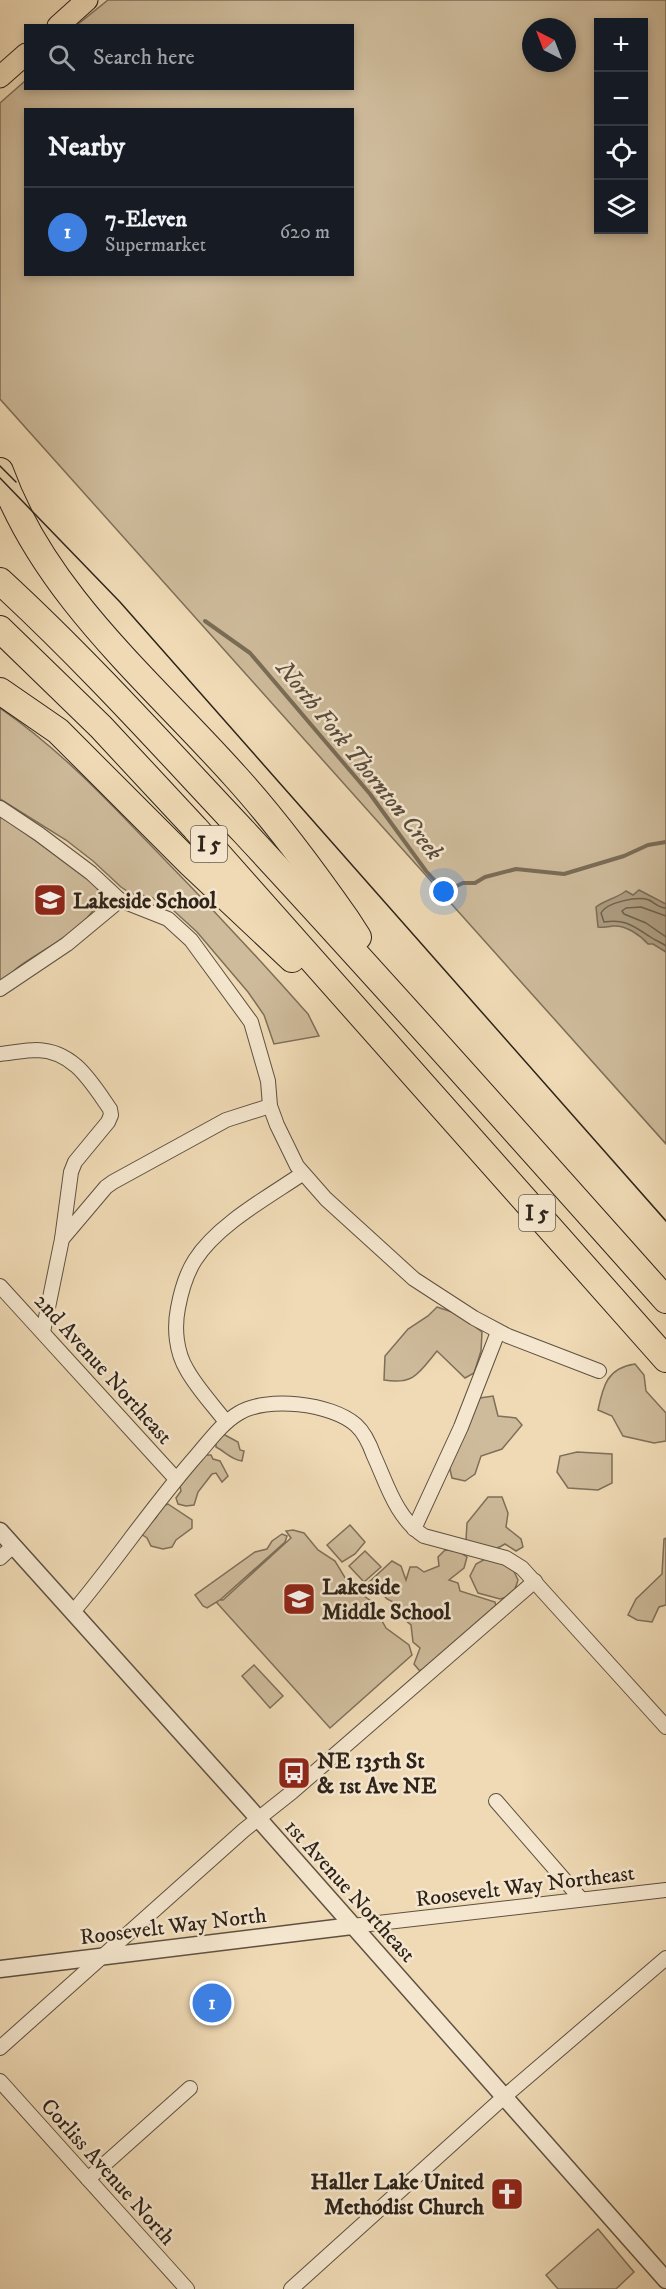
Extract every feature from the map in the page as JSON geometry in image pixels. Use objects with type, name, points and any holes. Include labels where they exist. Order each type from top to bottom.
[{"type":"highway","points":[[0,471],[20,519],[48,567],[114,646],[235,775],[281,829],[348,920],[386,985]]},
{"type":"highway","name":"I 5","points":[[0,581],[126,705],[386,985],[666,1300]]},
{"type":"highway","name":"I 5","points":[[0,629],[109,735],[195,828],[666,1359]]},
{"type":"highway","points":[[0,691],[58,731],[191,864],[408,1067]]},
{"type":"main road","points":[[60,24],[87,0]]},
{"type":"main road","points":[[0,77],[24,56]]},
{"type":"street","points":[[0,808],[65,853],[120,900],[168,919],[183,931],[243,1008],[257,1037],[268,1081],[270,1106],[284,1142],[302,1174],[326,1199],[414,1279],[474,1318],[498,1332],[599,1371]]},
{"type":"street","points":[[0,989],[67,944],[120,900]]},
{"type":"street","points":[[0,1054],[38,1050],[67,1058],[84,1072],[110,1109],[111,1115],[108,1122],[75,1162],[71,1172],[62,1239],[43,1332]]},
{"type":"street","points":[[62,1239],[113,1182],[226,1120],[270,1106]]},
{"type":"street","points":[[226,1422],[186,1370],[176,1341],[176,1318],[182,1289],[195,1260],[215,1237],[242,1214],[302,1174]]},
{"type":"street","name":"2nd Avenue Northeast","points":[[0,1286],[176,1479]]},
{"type":"street","points":[[414,1529],[461,1427],[498,1332]]},
{"type":"street","points":[[73,1612],[121,1554],[176,1479],[226,1422],[250,1407],[273,1403],[299,1404],[344,1417],[356,1425],[363,1433],[398,1507],[414,1529],[424,1536],[506,1558],[522,1568],[666,1727]]},
{"type":"street","name":"1st Avenue Northeast","points":[[0,1531],[666,2280]]},
{"type":"street","points":[[0,1558],[13,1546]]},
{"type":"street","points":[[0,2048],[102,1955],[535,1581]]},
{"type":"street","points":[[496,1801],[581,1899]]},
{"type":"street","name":"Roosevelt Way Northeast","points":[[352,1926],[666,1890]]},
{"type":"street","name":"Roosevelt Way North","points":[[0,1969],[352,1926]]},
{"type":"street","points":[[291,2289],[504,2097],[666,1958]]},
{"type":"street","name":"Corliss Avenue North","points":[[0,2081],[187,2289]]},
{"type":"street","points":[[88,2179],[190,2088]]},
{"type":"shaded area","points":[[108,0],[666,0],[666,1144],[0,399],[0,103],[24,82],[24,90],[354,90],[354,24],[78,24]]},
{"type":"shaded area","points":[[0,708],[54,750],[88,781],[223,921],[308,1014],[319,1036],[274,1044],[264,1015],[248,992],[197,932],[173,910],[151,897],[130,893],[66,840],[0,799]]},
{"type":"shaded area","name":"Lakeside School","points":[[0,817],[16,826],[96,885],[100,896],[95,908],[76,928],[17,968],[0,985]]},
{"type":"shaded area","points":[[437,1307],[458,1314],[482,1332],[481,1351],[474,1373],[465,1378],[437,1351],[415,1376],[402,1381],[384,1380],[385,1356],[408,1329]]},
{"type":"shaded area","points":[[635,1364],[644,1375],[646,1391],[666,1413],[666,1441],[654,1443],[623,1436],[612,1416],[598,1410],[602,1393],[612,1374]]},
{"type":"shaded area","points":[[493,1396],[498,1416],[516,1418],[522,1425],[502,1449],[481,1456],[475,1474],[465,1481],[452,1478],[448,1461],[480,1398]]},
{"type":"shaded area","points":[[223,1434],[238,1442],[240,1450],[244,1451],[242,1461],[216,1447],[216,1438]]},
{"type":"shaded area","points":[[577,1452],[612,1454],[612,1483],[598,1490],[568,1488],[557,1472],[560,1456]]},
{"type":"shaded area","points":[[205,1455],[211,1455],[213,1459],[220,1461],[228,1476],[222,1482],[216,1473],[212,1474],[198,1492],[194,1505],[178,1504],[176,1498],[181,1491],[180,1486]]},
{"type":"shaded area","points":[[488,1497],[502,1497],[508,1513],[506,1527],[521,1539],[523,1547],[516,1551],[505,1544],[485,1550],[466,1540],[467,1523]]},
{"type":"shaded area","points":[[168,1504],[192,1520],[192,1528],[176,1540],[172,1547],[163,1549],[151,1546],[147,1538],[141,1534],[143,1527],[155,1519],[160,1507]]},
{"type":"shaded area","points":[[350,1525],[365,1542],[355,1554],[342,1562],[327,1545]]},
{"type":"shaded area","points":[[286,1531],[304,1533],[318,1550],[335,1561],[350,1586],[371,1601],[386,1628],[409,1645],[412,1655],[330,1728],[217,1603],[218,1601],[207,1608],[195,1595],[255,1552],[267,1549],[272,1541],[282,1534],[287,1536],[285,1542],[220,1600],[223,1600],[291,1538]]},
{"type":"shaded area","points":[[666,1538],[666,1605],[659,1607],[652,1622],[637,1620],[628,1615],[636,1599],[662,1574],[664,1539]]},
{"type":"shaded area","points":[[445,1550],[458,1551],[467,1557],[464,1568],[449,1580],[458,1583],[460,1591],[495,1602],[497,1610],[425,1671],[419,1670],[414,1664],[420,1648],[413,1642],[411,1625],[399,1615],[395,1603],[387,1599],[375,1586],[368,1591],[369,1582],[392,1561],[401,1566],[406,1580],[410,1567],[417,1567],[424,1572],[439,1566],[438,1557]]},
{"type":"shaded area","points":[[365,1551],[381,1567],[364,1582],[349,1566]]},
{"type":"shaded area","points":[[489,1557],[511,1565],[518,1580],[513,1595],[500,1599],[478,1593],[470,1576],[476,1564]]},
{"type":"shaded area","points":[[254,1665],[283,1696],[270,1708],[242,1676]]},
{"type":"shaded area","points":[[598,2229],[634,2272],[616,2289],[558,2289],[546,2275]]},
{"type":"water","points":[[639,890],[666,904],[666,952],[653,944],[648,944],[628,929],[618,926],[598,927],[596,907],[626,891],[633,895]]},
{"type":"waterway","name":"North Fork Thornton Creek","points":[[205,621],[250,653],[370,794],[426,871],[447,894],[450,889],[463,883],[475,883],[485,877],[516,869],[564,874],[624,856],[648,845],[666,842]]},
{"type":"tram line","points":[[0,466],[16,482]]},
{"type":"tram line","points":[[0,478],[120,602],[666,1221]]},
{"type":"place","name":"Lakeside School","points":[[50,900]]},
{"type":"place","name":"Lakeside Middle School","points":[[299,1599]]},
{"type":"place","name":"NE 135th St & 1st Ave NE","points":[[294,1773]]},
{"type":"place","name":"7-Eleven","points":[[212,2003]]},
{"type":"place","name":"Haller Lake United Methodist Church","points":[[507,2194]]}]
